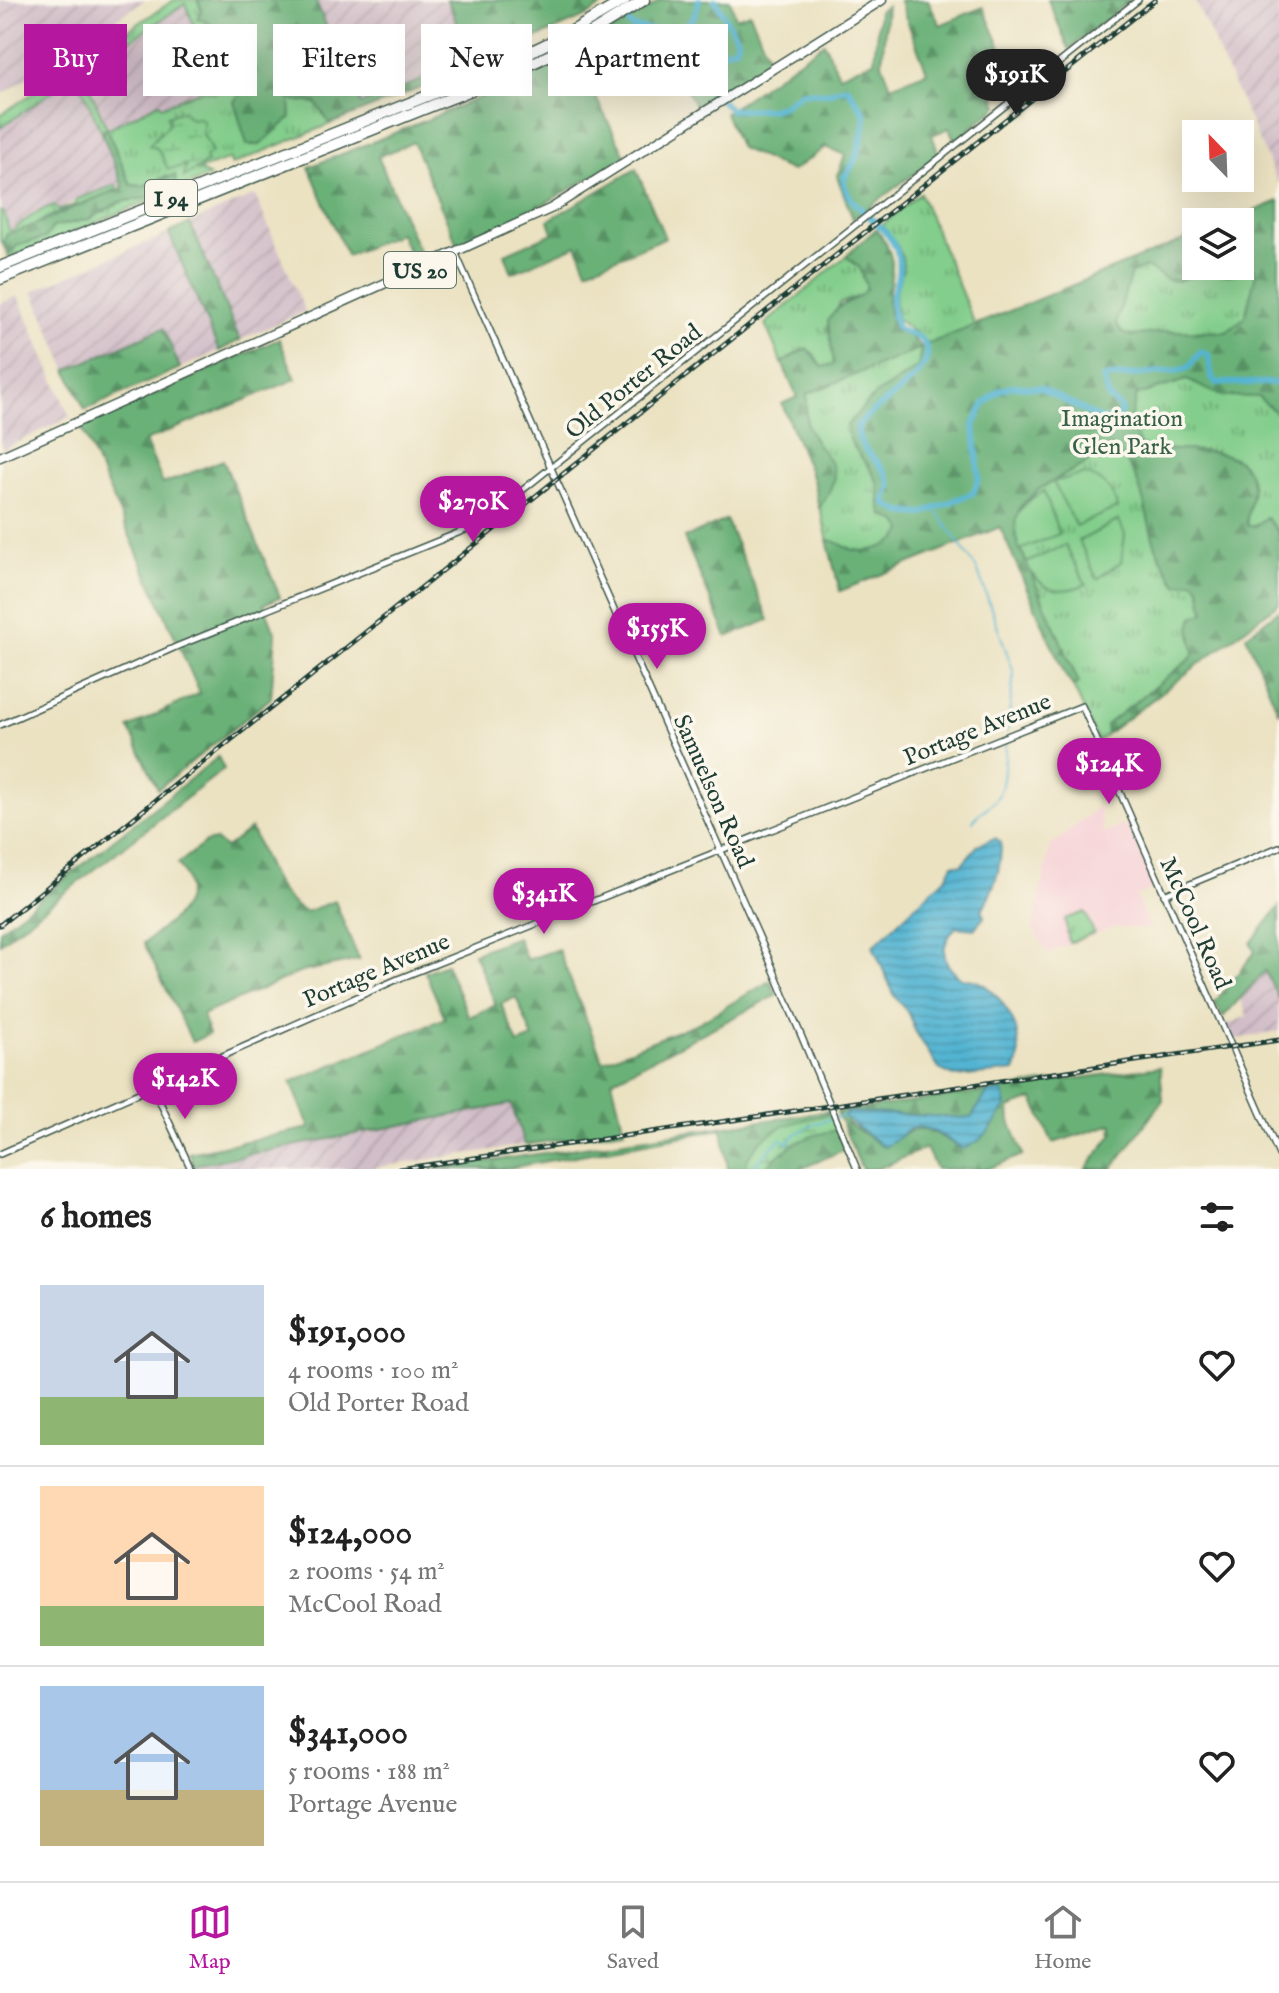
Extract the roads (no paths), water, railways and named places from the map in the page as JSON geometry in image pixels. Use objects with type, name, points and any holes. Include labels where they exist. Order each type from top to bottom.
[{"type":"highway","name":"I 94","points":[[1,275],[501,78],[628,5],[644,0]]},
{"type":"main road","name":"US 20","points":[[0,457],[456,254],[581,192],[882,0]]},
{"type":"street","name":"Old Porter Road","points":[[0,725],[177,646],[468,530],[553,467],[1138,0]]},
{"type":"street","name":"Samuelson Road","points":[[456,254],[722,852],[857,1169]]},
{"type":"street","name":"Portage Avenue","points":[[0,1154],[398,979],[1082,706]]},
{"type":"street","name":"McCool Road","points":[[1082,706],[1279,1155]]},
{"type":"street","points":[[1164,895],[1279,847]]},
{"type":"street","points":[[152,1085],[191,1169]]},
{"type":"water","points":[[995,838],[1001,842],[1000,861],[994,885],[982,910],[985,916],[974,929],[956,927],[944,950],[950,968],[958,976],[981,983],[1003,1004],[1017,1032],[1018,1060],[1015,1071],[956,1077],[939,1069],[914,1029],[910,1015],[895,997],[873,946],[947,876],[953,864],[961,865],[979,844]]},
{"type":"water","points":[[1003,1091],[1006,1106],[997,1120],[983,1137],[963,1149],[938,1133],[923,1128],[910,1129],[884,1147],[843,1116],[848,1112],[971,1118],[988,1092]]},
{"type":"waterway","points":[[611,0],[632,27],[655,31],[684,28],[694,17],[699,0]]},
{"type":"waterway","points":[[715,0],[738,40],[736,47],[703,59],[705,75],[711,88],[731,110],[771,109],[782,106],[802,92],[827,93],[847,87],[865,114],[858,151],[844,183],[853,201],[880,226],[894,245],[899,267],[892,297],[893,315],[897,327],[924,343],[927,354],[916,376],[858,426],[862,444],[888,477],[890,488],[885,503],[901,512],[921,514],[973,493],[979,478],[974,425],[985,403],[1000,390],[1013,386],[1041,388],[1100,419],[1115,422],[1122,409],[1109,398],[1103,378],[1181,370],[1188,368],[1201,352],[1209,356],[1211,375],[1216,383],[1279,383]]},
{"type":"waterway","points":[[935,509],[977,569],[1014,673],[1007,733]]},
{"type":"waterway","points":[[973,822],[999,793],[1007,739]]},
{"type":"waterway","points":[[751,1169],[780,1139],[788,1143],[796,1134],[814,1124],[843,1116]]},
{"type":"railway","points":[[0,925],[1155,0]]},
{"type":"railway","points":[[399,1169],[1279,1040]]},
{"type":"park label","name":"Imagination Glen Park","points":[[1122,432]]}]
